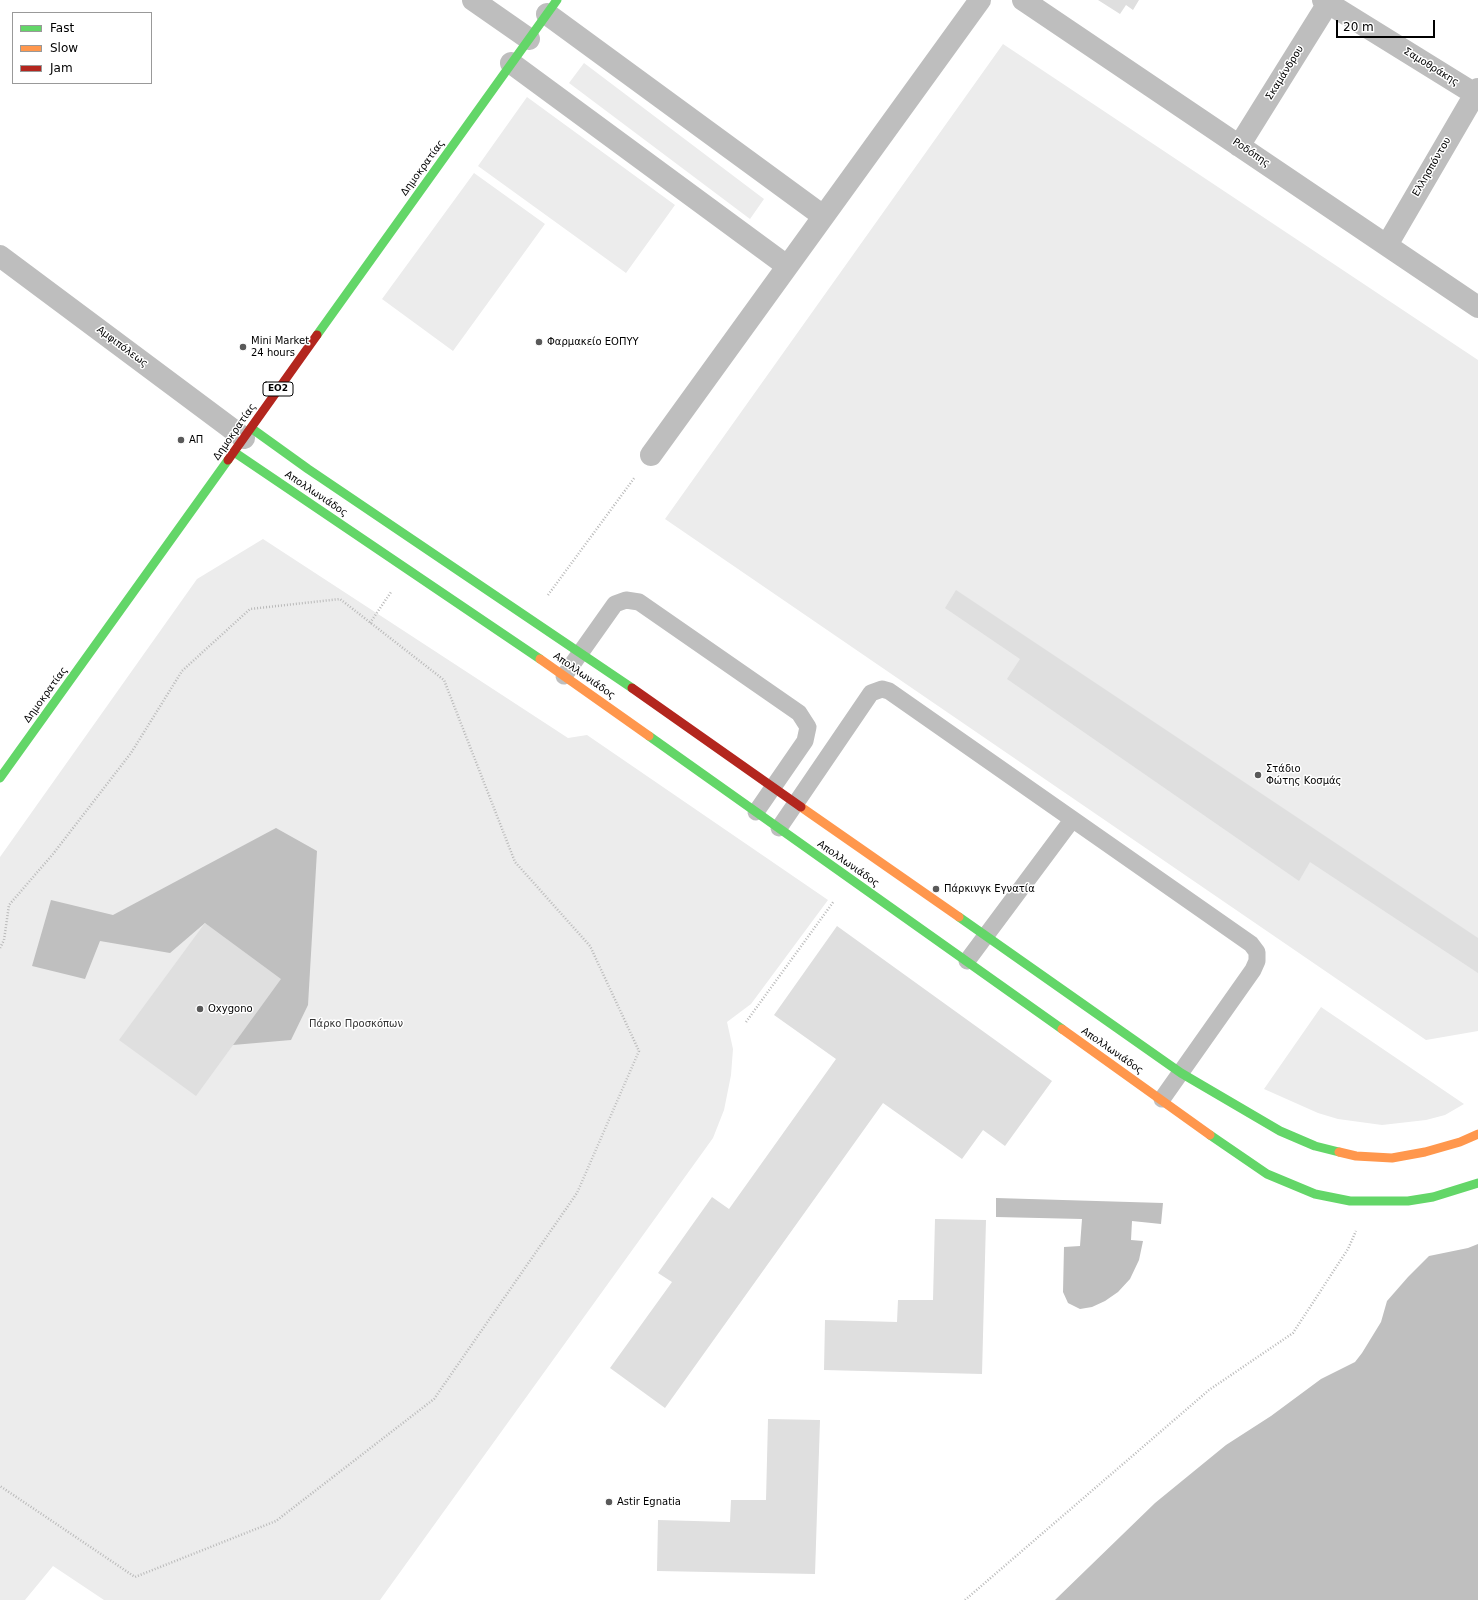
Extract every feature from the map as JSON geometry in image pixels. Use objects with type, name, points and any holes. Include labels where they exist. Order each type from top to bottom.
[{"type":"main road","name":"Δημοκρατίας","points":[[0,778],[552,7]]},
{"type":"main road","name":"Απολλωνιάδος","points":[[243,439],[308,469],[582,652],[1181,1073],[1299,1140],[1356,1156],[1374,1158],[1409,1155],[1442,1148],[1478,1134]]},
{"type":"main road","name":"Απολλωνιάδος","points":[[243,439],[564,676],[1162,1099],[1194,1124],[1277,1179],[1315,1194],[1350,1201],[1369,1202],[1408,1201],[1433,1197],[1478,1183]]},
{"type":"street","points":[[474,0],[528,40]]},
{"type":"street","points":[[651,455],[980,0]]},
{"type":"street","name":"Ροδόπης","points":[[1023,0],[1478,307]]},
{"type":"street","name":"Σκαμάνδρου","points":[[1239,146],[1327,1]]},
{"type":"street","name":"Σαμοθράκης","points":[[1327,1],[1477,93]]},
{"type":"street","points":[[552,7],[823,216]]},
{"type":"street","points":[[511,63],[787,266]]},
{"type":"street","name":"Ελλησπόντου","points":[[1387,246],[1477,93]]},
{"type":"street","name":"Αμφιπόλεως","points":[[0,256],[243,439]]},
{"type":"lane","points":[[564,676],[615,604],[626,600],[639,602],[799,713],[808,727],[805,741],[756,812]]},
{"type":"lane","points":[[779,828],[871,693],[882,689],[889,692],[1250,944],[1257,952],[1257,961],[1252,970],[1162,1099]]},
{"type":"lane","points":[[967,961],[1072,820]]},
{"type":"path","points":[[531,618],[651,455]]},
{"type":"path","points":[[370,623],[392,592]]},
{"type":"path","points":[[0,948],[4,940],[9,905],[53,854],[131,753],[182,671],[250,609],[340,599],[444,680],[515,862],[590,946],[639,1051],[577,1193],[434,1399],[276,1521],[135,1577],[0,1486]]},
{"type":"path","points":[[746,1022],[851,879]]},
{"type":"path","points":[[965,1600],[1210,1390],[1292,1333],[1348,1249],[1369,1202]]},
{"type":"green space","name":"Στάδιο Φώτης Κοσμάς","points":[[1003,44],[1478,360],[1478,1031],[1426,1040],[665,519]]},
{"type":"green space","points":[[584,63],[764,199],[750,219],[569,83]]},
{"type":"green space","points":[[527,97],[675,205],[626,273],[478,166]]},
{"type":"green space","points":[[474,173],[545,224],[453,351],[382,299]]},
{"type":"green space","name":"Πάρκο Προσκόπων","points":[[263,539],[568,738],[587,735],[828,900],[751,1004],[727,1022],[733,1049],[731,1075],[724,1110],[713,1138],[380,1600],[104,1600],[53,1566],[25,1600],[0,1600],[0,857],[197,579]]},
{"type":"green space","points":[[1321,1007],[1464,1104],[1445,1115],[1426,1120],[1382,1125],[1338,1119],[1318,1113],[1264,1089]]},
{"type":"shaded area","points":[[276,828],[317,851],[308,1005],[291,1040],[233,1045],[205,923],[170,953],[100,941],[85,979],[32,966],[51,900],[113,915]]},
{"type":"shaded area","points":[[996,1198],[1163,1203],[1161,1224],[1132,1221],[1131,1240],[1143,1241],[1139,1260],[1130,1279],[1118,1292],[1105,1301],[1092,1307],[1080,1309],[1068,1303],[1063,1292],[1064,1247],[1080,1246],[1082,1219],[996,1217]]},
{"type":"shaded area","points":[[1478,1244],[1478,1600],[1055,1600],[1155,1503],[1226,1445],[1271,1416],[1321,1379],[1355,1362],[1381,1322],[1387,1301],[1429,1256],[1468,1248]]},
{"type":"building","points":[[1098,0],[1139,0],[1133,10],[1126,5],[1120,14]]},
{"type":"building","points":[[956,590],[1478,938],[1478,973],[1310,862],[1299,881],[1007,679],[1020,659],[945,608]]},
{"type":"building","name":"Oxygono","points":[[205,923],[281,979],[196,1096],[119,1040]]},
{"type":"building","points":[[837,926],[1052,1081],[1005,1146],[983,1130],[962,1159],[883,1103],[665,1408],[610,1368],[672,1282],[658,1273],[712,1197],[729,1209],[836,1059],[774,1015]]},
{"type":"building","points":[[935,1219],[986,1220],[982,1374],[824,1370],[825,1320],[897,1322],[898,1300],[933,1300]]},
{"type":"building","points":[[768,1419],[820,1420],[815,1574],[657,1571],[658,1520],[730,1522],[731,1500],[766,1500]]},
{"type":"traffic: fast","points":[[317,335],[557,0]]},
{"type":"traffic: fast","points":[[251,428],[308,469],[632,688]]},
{"type":"traffic: fast","points":[[234,452],[540,659]]},
{"type":"traffic: fast","points":[[0,778],[228,460]]},
{"type":"traffic: fast","points":[[649,736],[1062,1029]]},
{"type":"traffic: fast","points":[[959,917],[1181,1073],[1280,1131],[1315,1146],[1339,1152]]},
{"type":"traffic: fast","points":[[1210,1135],[1267,1174],[1315,1194],[1350,1201],[1408,1201],[1433,1197],[1478,1183]]},
{"type":"traffic: slow","points":[[540,659],[649,736]]},
{"type":"traffic: slow","points":[[801,807],[959,917]]},
{"type":"traffic: slow","points":[[1062,1029],[1210,1135]]},
{"type":"traffic: slow","points":[[1339,1152],[1356,1156],[1392,1158],[1425,1152],[1460,1142],[1478,1134]]},
{"type":"traffic: jam","points":[[228,460],[317,335]]},
{"type":"traffic: jam","points":[[632,688],[801,807]]},
{"type":"place","name":"Φαρμακείο ΕΟΠΥΥ","points":[[539,342]]},
{"type":"place","name":"Mini Market 24 hours","points":[[243,347]]},
{"type":"place","name":"ΑΠ","points":[[181,440]]},
{"type":"place","name":"Στάδιο Φώτης Κοσμάς","points":[[1258,775]]},
{"type":"place","name":"Πάρκινγκ Εγνατία","points":[[936,889]]},
{"type":"place","name":"Oxygono","points":[[200,1009]]},
{"type":"place","name":"Astir Egnatia","points":[[609,1502]]}]
